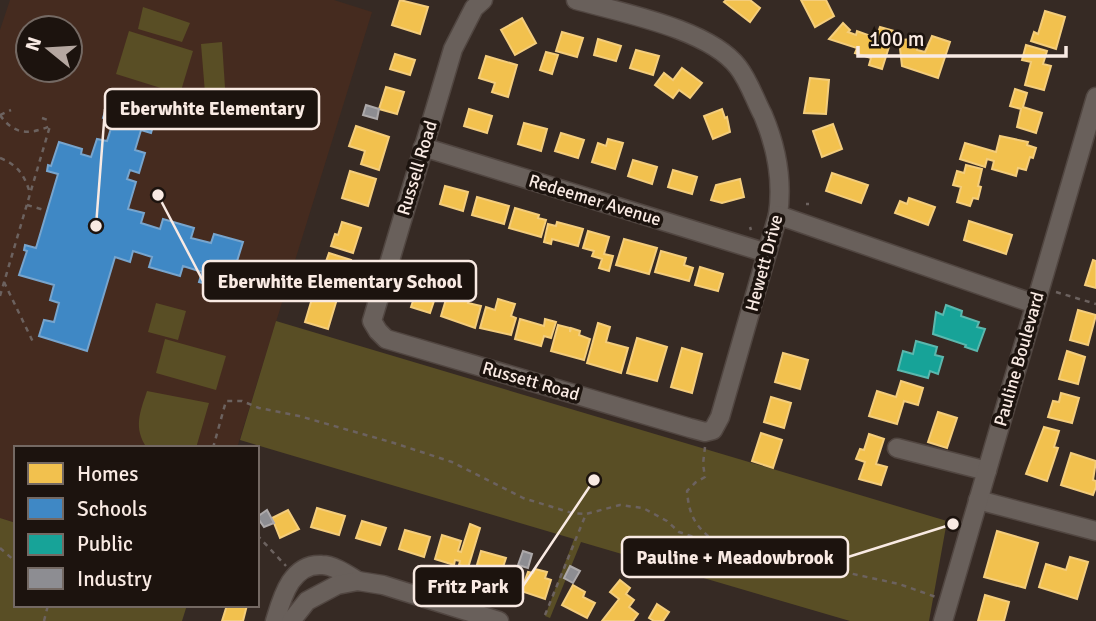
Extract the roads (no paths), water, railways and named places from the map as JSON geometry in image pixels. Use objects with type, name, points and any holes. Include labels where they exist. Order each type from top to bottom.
[{"type":"street","name":"Russell Road","points":[[375,305],[460,32],[474,8],[483,0]]},
{"type":"street","name":"Hewett Drive","points":[[576,0],[703,39],[738,66],[768,128],[778,164],[781,191],[778,215],[720,417],[710,431]]},
{"type":"street","name":"Pauline Boulevard","points":[[943,621],[1096,97]]},
{"type":"street","name":"Redeemer Avenue","points":[[423,146],[767,253]]},
{"type":"street","points":[[778,215],[1035,304]]},
{"type":"street","name":"Russett Road","points":[[375,305],[372,321],[377,331],[386,339],[690,428],[710,431]]},
{"type":"street","points":[[897,448],[987,471]]},
{"type":"street","points":[[978,500],[1096,531]]},
{"type":"street","points":[[275,621],[289,583],[301,570],[323,565],[358,581],[383,585],[499,621]]},
{"type":"street","points":[[291,621],[307,601],[337,585],[358,581]]},
{"type":"place","name":"Eberwhite Elementary School","points":[[158,195]]},
{"type":"place","name":"Eberwhite Elementary","points":[[96,226]]},
{"type":"place","name":"Fritz Park","points":[[594,480]]},
{"type":"place","name":"Pauline + Meadowbrook","points":[[953,524]]}]
